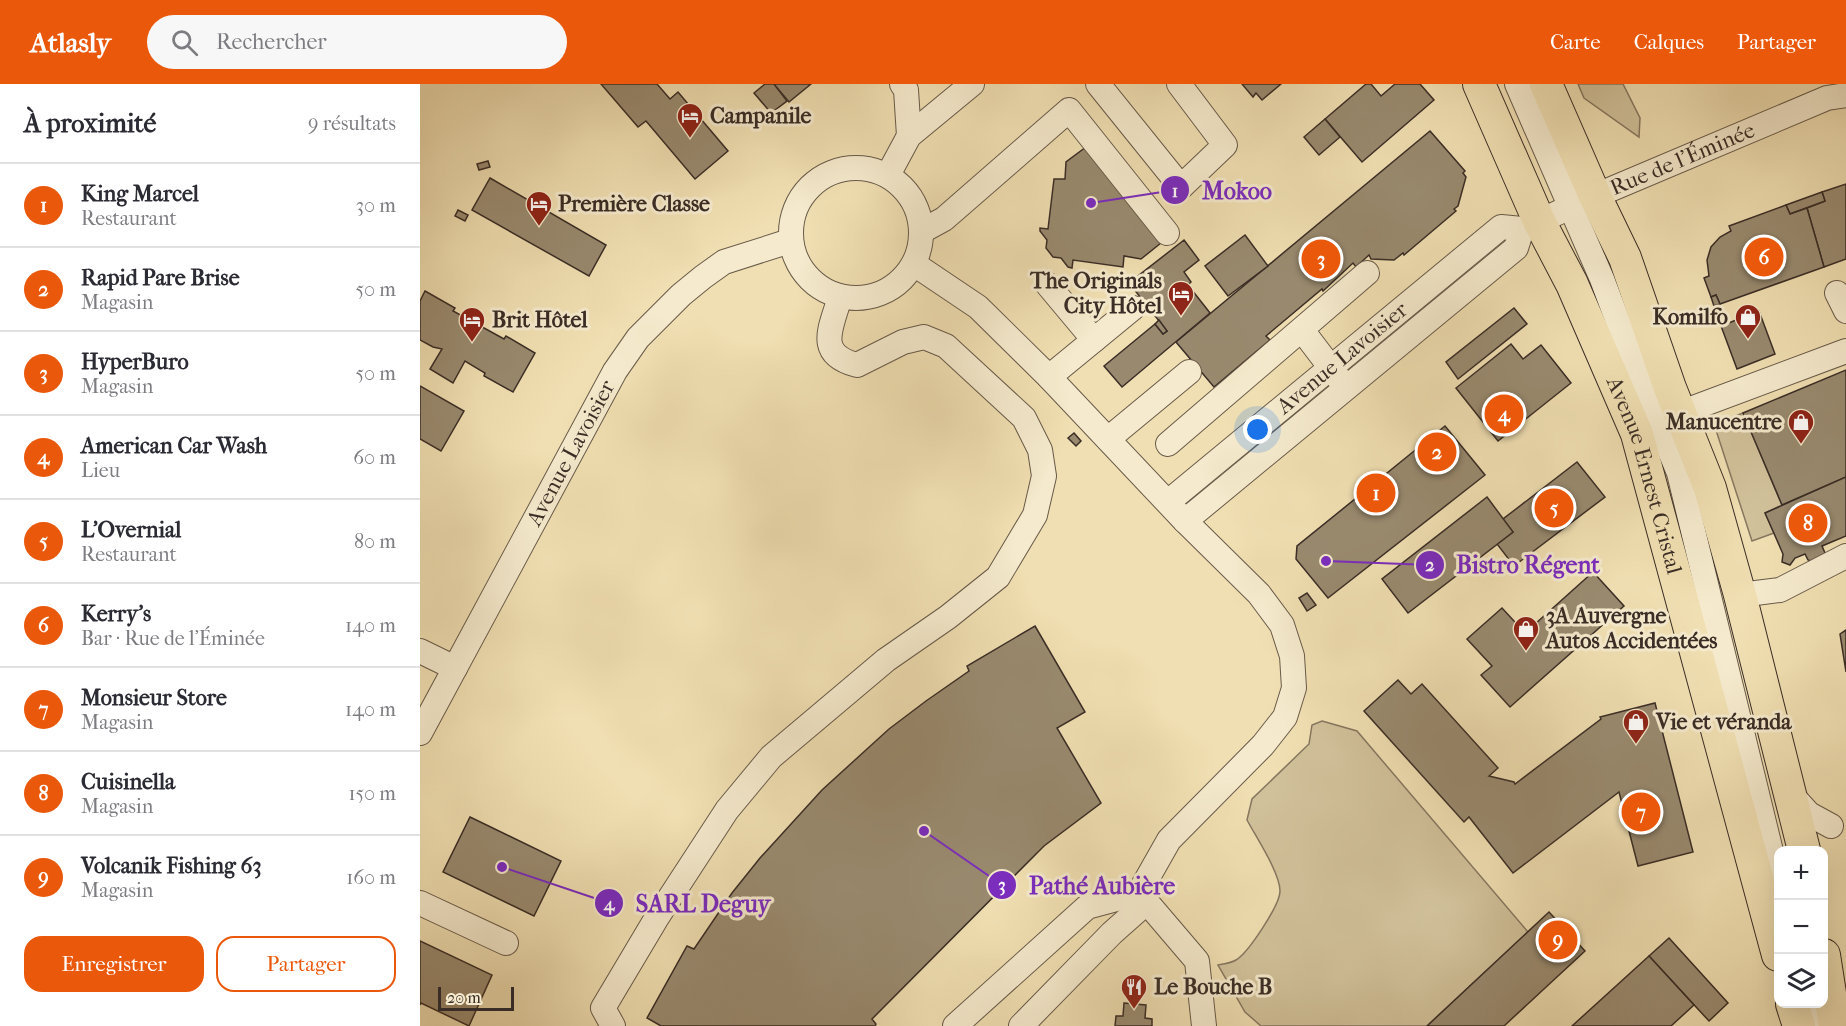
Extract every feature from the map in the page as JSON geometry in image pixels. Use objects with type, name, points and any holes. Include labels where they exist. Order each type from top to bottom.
[{"type":"main road","name":"Avenue Ernest Cristal","points":[[1479,84],[1530,225],[1572,284],[1636,434],[1779,954]]},
{"type":"main road","points":[[1546,84],[1583,201],[1625,258],[1680,413],[1710,488],[1740,595],[1803,846]]},
{"type":"main road","points":[[1828,983],[1834,1026]]},
{"type":"main road","points":[[1793,1008],[1799,1026]]},
{"type":"street","points":[[902,84],[906,90],[909,136]]},
{"type":"street","points":[[888,175],[909,136],[972,84]]},
{"type":"street","points":[[1103,86],[1181,187],[1225,145],[1179,84]]},
{"type":"street","points":[[1517,84],[1583,201],[1592,255],[1679,473],[1774,860]]},
{"type":"street","name":"Rue de l'Éminée","points":[[1530,225],[1840,92]]},
{"type":"street","points":[[922,231],[944,219],[1069,110],[1167,233]]},
{"type":"street","points":[[865,167],[888,175],[899,182],[913,200],[922,231],[914,264],[891,288],[862,298],[840,297],[825,291],[802,271],[790,241],[794,210],[811,184],[835,170],[865,167]]},
{"type":"street","name":"Avenue Lavoisier","points":[[1168,502],[1500,227],[1530,225]]},
{"type":"street","name":"Avenue Lavoisier","points":[[1185,521],[1516,248],[1530,225]]},
{"type":"street","name":"Avenue Lavoisier","points":[[420,733],[615,371],[638,338],[681,295],[724,262],[790,241]]},
{"type":"street","points":[[914,264],[978,307],[1049,377],[1185,521],[1258,594],[1282,625],[1292,656],[1294,688],[1285,717],[1263,745],[1169,840],[1143,897],[1112,933],[1021,1026]]},
{"type":"street","points":[[1168,444],[1367,273]]},
{"type":"street","points":[[1048,285],[1094,340]]},
{"type":"street","points":[[608,1017],[657,919],[727,810],[771,757],[793,736],[886,660],[948,617],[998,577],[1035,515],[1044,476],[1040,450],[1024,418],[946,346],[924,337],[903,342],[857,366],[841,361],[831,349],[828,336],[840,297]]},
{"type":"street","points":[[1049,377],[1133,308]]},
{"type":"street","points":[[1302,330],[1346,388]]},
{"type":"street","points":[[1680,413],[1846,351]]},
{"type":"street","points":[[1108,439],[1189,372]]},
{"type":"street","points":[[1740,595],[1780,590],[1846,556]]},
{"type":"street","points":[[420,651],[455,668]]},
{"type":"street","points":[[1789,792],[1809,814],[1838,824]]},
{"type":"street","points":[[1816,846],[1816,843],[1838,824]]},
{"type":"street","points":[[955,1026],[1087,907],[1143,897]]},
{"type":"street","points":[[1143,897],[1197,961],[1204,1026]]},
{"type":"street","points":[[420,903],[506,943]]},
{"type":"street","points":[[1811,1008],[1816,1026]]},
{"type":"shaded area","points":[[1578,84],[1623,84],[1640,118],[1639,137],[1584,98]]},
{"type":"shaded area","points":[[1743,413],[1782,505],[1765,513],[1774,533],[1752,541],[1714,424]]},
{"type":"shaded area","points":[[1322,721],[1357,731],[1528,932],[1427,1026],[1261,1026],[1245,1012],[1218,965],[1230,963],[1241,956],[1262,928],[1279,898],[1279,883],[1272,865],[1247,820],[1252,799],[1309,744],[1312,725]]},
{"type":"building","name":"Campanile","points":[[601,84],[657,84],[670,99],[678,92],[728,151],[695,179],[646,121],[638,127]]},
{"type":"building","points":[[765,84],[774,84],[787,101],[771,113],[754,93]]},
{"type":"building","points":[[774,84],[811,84],[789,102]]},
{"type":"building","points":[[1242,84],[1281,84],[1262,100],[1256,93],[1253,97]]},
{"type":"building","points":[[1366,84],[1371,84],[1381,96],[1395,84],[1420,84],[1434,100],[1362,162],[1325,119]]},
{"type":"building","points":[[1325,119],[1340,137],[1319,155],[1304,137]]},
{"type":"building","points":[[1430,131],[1465,171],[1463,173],[1466,177],[1458,206],[1454,209],[1456,211],[1404,255],[1403,253],[1394,260],[1371,259],[1369,255],[1356,267],[1353,263],[1323,291],[1322,289],[1266,336],[1270,340],[1214,387],[1176,342]]},
{"type":"building","points":[[1086,147],[1161,243],[1141,259],[1124,256],[1123,267],[1073,260],[1072,268],[1068,267],[1061,258],[1053,257],[1046,248],[1047,240],[1040,231],[1040,228],[1048,229],[1054,179],[1065,179],[1066,162]]},
{"type":"building","points":[[488,161],[490,167],[479,170],[477,164]]},
{"type":"building","name":"Première Classe","points":[[490,178],[606,245],[589,276],[472,210]]},
{"type":"building","points":[[1846,184],[1846,259],[1824,267],[1807,208],[1825,201],[1822,192]]},
{"type":"building","points":[[1822,192],[1825,201],[1790,214],[1786,205]]},
{"type":"building","points":[[1786,205],[1790,214],[1807,208],[1824,267],[1720,304],[1716,295],[1711,297],[1704,278],[1709,276],[1707,260],[1711,247],[1720,237],[1731,231],[1729,226]]},
{"type":"building","points":[[458,210],[468,215],[465,221],[455,216]]},
{"type":"building","points":[[1245,235],[1268,266],[1228,296],[1205,266]]},
{"type":"building","name":"The Originals City Hôtel","points":[[1184,240],[1199,260],[1184,272],[1191,282],[1188,285],[1210,313],[1122,387],[1104,366],[1155,324],[1163,334],[1167,331],[1129,283]]},
{"type":"building","name":"Brit Hôtel","points":[[425,291],[455,308],[453,311],[504,339],[506,336],[535,353],[513,392],[484,376],[485,373],[465,361],[453,383],[430,369],[442,349],[420,340],[420,301]]},
{"type":"building","points":[[1716,295],[1720,304],[1714,306],[1711,297]]},
{"type":"building","points":[[1514,308],[1527,324],[1458,379],[1446,362]]},
{"type":"building","name":"Komilfo","points":[[1759,311],[1775,354],[1737,369],[1721,326]]},
{"type":"building","points":[[1159,320],[1167,331],[1163,334],[1155,324]]},
{"type":"building","points":[[1511,344],[1523,359],[1541,345],[1571,383],[1498,441],[1456,388]]},
{"type":"building","name":"Manucentre","points":[[1846,370],[1846,477],[1782,505],[1743,413]]},
{"type":"building","points":[[420,386],[464,411],[441,451],[420,439]]},
{"type":"building","points":[[1445,426],[1485,475],[1328,598],[1296,559],[1297,546]]},
{"type":"building","points":[[1074,433],[1081,441],[1076,446],[1068,438]]},
{"type":"building","points":[[1577,462],[1605,497],[1514,566],[1497,544],[1513,532],[1503,519]]},
{"type":"building","points":[[1846,477],[1846,536],[1822,546],[1825,553],[1822,560],[1816,563],[1808,560],[1805,554],[1795,558],[1790,565],[1782,562],[1783,554],[1765,513]]},
{"type":"building","points":[[1487,497],[1513,532],[1408,613],[1382,579]]},
{"type":"building","name":"3A Auvergne Autos Accidentées","points":[[1593,572],[1624,606],[1510,707],[1481,675],[1492,666],[1467,639],[1502,608],[1525,633]]},
{"type":"building","points":[[1307,593],[1316,605],[1307,611],[1299,598]]},
{"type":"building","points":[[1035,626],[1085,712],[1057,728],[1101,803],[1044,846],[872,1019],[875,1026],[661,1026],[647,1018],[687,946],[694,949],[732,893],[760,858],[822,790],[889,729],[969,671],[967,666]]},
{"type":"building","points":[[1846,630],[1846,672],[1840,634]]},
{"type":"building","points":[[1398,680],[1411,694],[1422,684],[1498,768],[1489,776],[1515,784],[1601,719],[1600,717],[1655,703],[1693,852],[1638,866],[1619,792],[1513,873],[1469,817],[1464,822],[1364,711]]},
{"type":"building","points":[[470,817],[561,861],[534,916],[443,872]]},
{"type":"building","points":[[1549,912],[1585,951],[1504,1026],[1427,1026]]},
{"type":"building","points":[[1669,938],[1728,1003],[1709,1021],[1649,956]]},
{"type":"building","points":[[420,941],[492,975],[469,1026],[421,1003],[420,1005]]},
{"type":"building","points":[[1649,956],[1694,1005],[1671,1026],[1572,1026]]},
{"type":"building","name":"Le Bouche B","points":[[1124,1003],[1146,1005],[1145,1018],[1152,1019],[1152,1026],[1115,1026],[1116,1016],[1123,1016]]},
{"type":"place","name":"Campanile","points":[[690,139]]},
{"type":"place","name":"Mokoo","points":[[1091,203]]},
{"type":"place","name":"Première Classe","points":[[539,227]]},
{"type":"place","name":"Kerry's","points":[[1764,257]]},
{"type":"place","name":"HyperBuro","points":[[1321,259]]},
{"type":"place","name":"The Originals City Hôtel","points":[[1181,317]]},
{"type":"place","name":"Komilfo","points":[[1748,340]]},
{"type":"place","name":"Brit Hôtel","points":[[472,343]]},
{"type":"place","name":"American Car Wash","points":[[1504,414]]},
{"type":"place","name":"Manucentre","points":[[1801,445]]},
{"type":"place","name":"Rapid Pare Brise","points":[[1437,452]]},
{"type":"place","name":"King Marcel","points":[[1376,493]]},
{"type":"place","name":"L'Overnial","points":[[1554,508]]},
{"type":"place","name":"Cuisinella","points":[[1808,523]]},
{"type":"place","name":"Bistro Régent","points":[[1326,561]]},
{"type":"place","name":"3A Auvergne Autos Accidentées","points":[[1526,652]]},
{"type":"place","name":"Vie et véranda","points":[[1636,745]]},
{"type":"place","name":"Monsieur Store","points":[[1641,812]]},
{"type":"place","name":"Pathé Aubière","points":[[924,831]]},
{"type":"place","name":"SARL Deguy","points":[[502,867]]},
{"type":"place","name":"Volcanik Fishing 63","points":[[1558,940]]},
{"type":"place","name":"Le Bouche B","points":[[1134,1010]]}]
